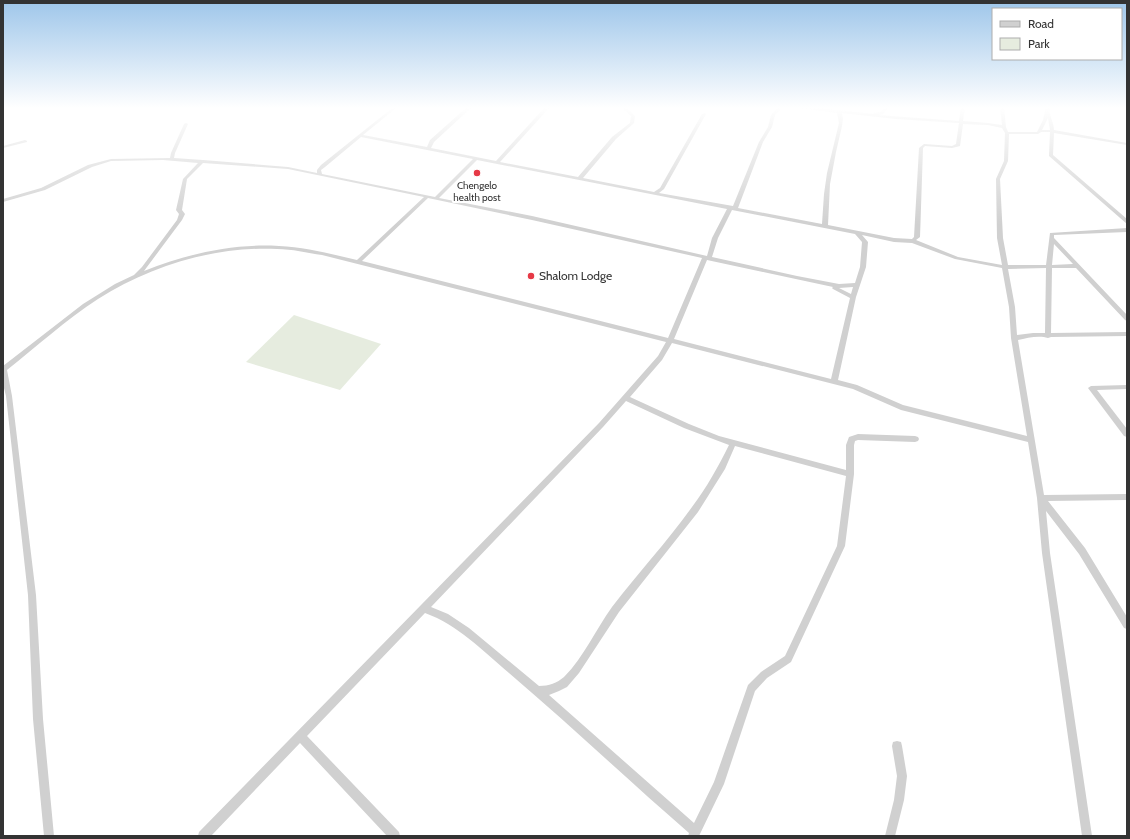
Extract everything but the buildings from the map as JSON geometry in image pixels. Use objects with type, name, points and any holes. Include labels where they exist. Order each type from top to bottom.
[{"type":"street","points":[[172,159],[176,146]]},
{"type":"street","points":[[320,174],[320,170],[323,166],[348,146]]},
{"type":"street","points":[[413,146],[853,232],[913,241],[957,258],[1005,267],[1077,266]]},
{"type":"street","points":[[496,162],[511,146]]},
{"type":"street","points":[[580,178],[607,146]]},
{"type":"street","points":[[655,193],[662,189],[686,146]]},
{"type":"street","points":[[203,836],[625,397],[660,358],[670,342],[715,238],[733,208],[756,158],[759,146]]},
{"type":"street","points":[[825,226],[828,184],[835,146]]},
{"type":"street","points":[[913,241],[917,237],[919,220],[920,148],[922,146]]},
{"type":"street","points":[[942,146],[956,146]]},
{"type":"street","points":[[1006,146],[1006,161],[998,179],[1000,238],[1012,307],[1014,338],[1041,498],[1046,553],[1087,836]]},
{"type":"street","points":[[1051,146],[1051,155],[1127,222]]},
{"type":"street","points":[[435,199],[477,158]]},
{"type":"street","points":[[3,201],[44,189],[103,161],[172,159],[288,168],[426,198],[532,218],[707,259],[818,282],[844,287],[857,285]]},
{"type":"street","points":[[133,278],[150,261],[169,236],[182,214],[179,210],[185,180],[203,161]]},
{"type":"street","points":[[662,189],[666,195]]},
{"type":"street","points":[[358,262],[426,198]]},
{"type":"street","points":[[1048,336],[1049,266],[1052,234],[1058,232],[1127,230]]},
{"type":"street","points":[[834,382],[852,297],[863,267],[865,242],[862,237],[853,232]]},
{"type":"street","points":[[865,242],[872,238],[880,237]]},
{"type":"street","points":[[1052,239],[1127,319]]},
{"type":"street","points":[[49,836],[38,720],[32,595],[11,412],[3,369],[90,302],[133,278],[157,268],[201,255],[258,248],[276,247],[322,253],[670,342],[855,387],[901,407],[1031,440]]},
{"type":"street","points":[[150,261],[157,268]]},
{"type":"street","points":[[818,282],[847,292],[852,297]]},
{"type":"street","points":[[1014,338],[1127,334]]},
{"type":"street","points":[[1127,388],[1091,388],[1127,434]]},
{"type":"street","points":[[625,397],[677,422],[733,444],[750,447],[850,474]]},
{"type":"street","points":[[423,608],[435,612],[461,628],[538,691],[694,834],[718,784],[751,688],[759,678],[779,667],[788,659],[841,546],[850,474],[850,445],[852,439],[858,437],[915,439]]},
{"type":"street","points":[[538,691],[547,691],[557,688],[571,676],[615,611],[709,489],[726,462],[733,444]]},
{"type":"street","points":[[1041,498],[1127,497]]},
{"type":"street","points":[[1041,498],[1082,551],[1127,625]]},
{"type":"street","points":[[300,736],[395,836]]},
{"type":"street","points":[[890,836],[899,800],[902,776],[897,746]]},
{"type":"green space","points":[[294,315],[381,344],[340,390],[246,362]]},
{"type":"place","name":"Chengelo health post","points":[[477,173]]},
{"type":"place","name":"Shalom Lodge","points":[[531,276]]}]
